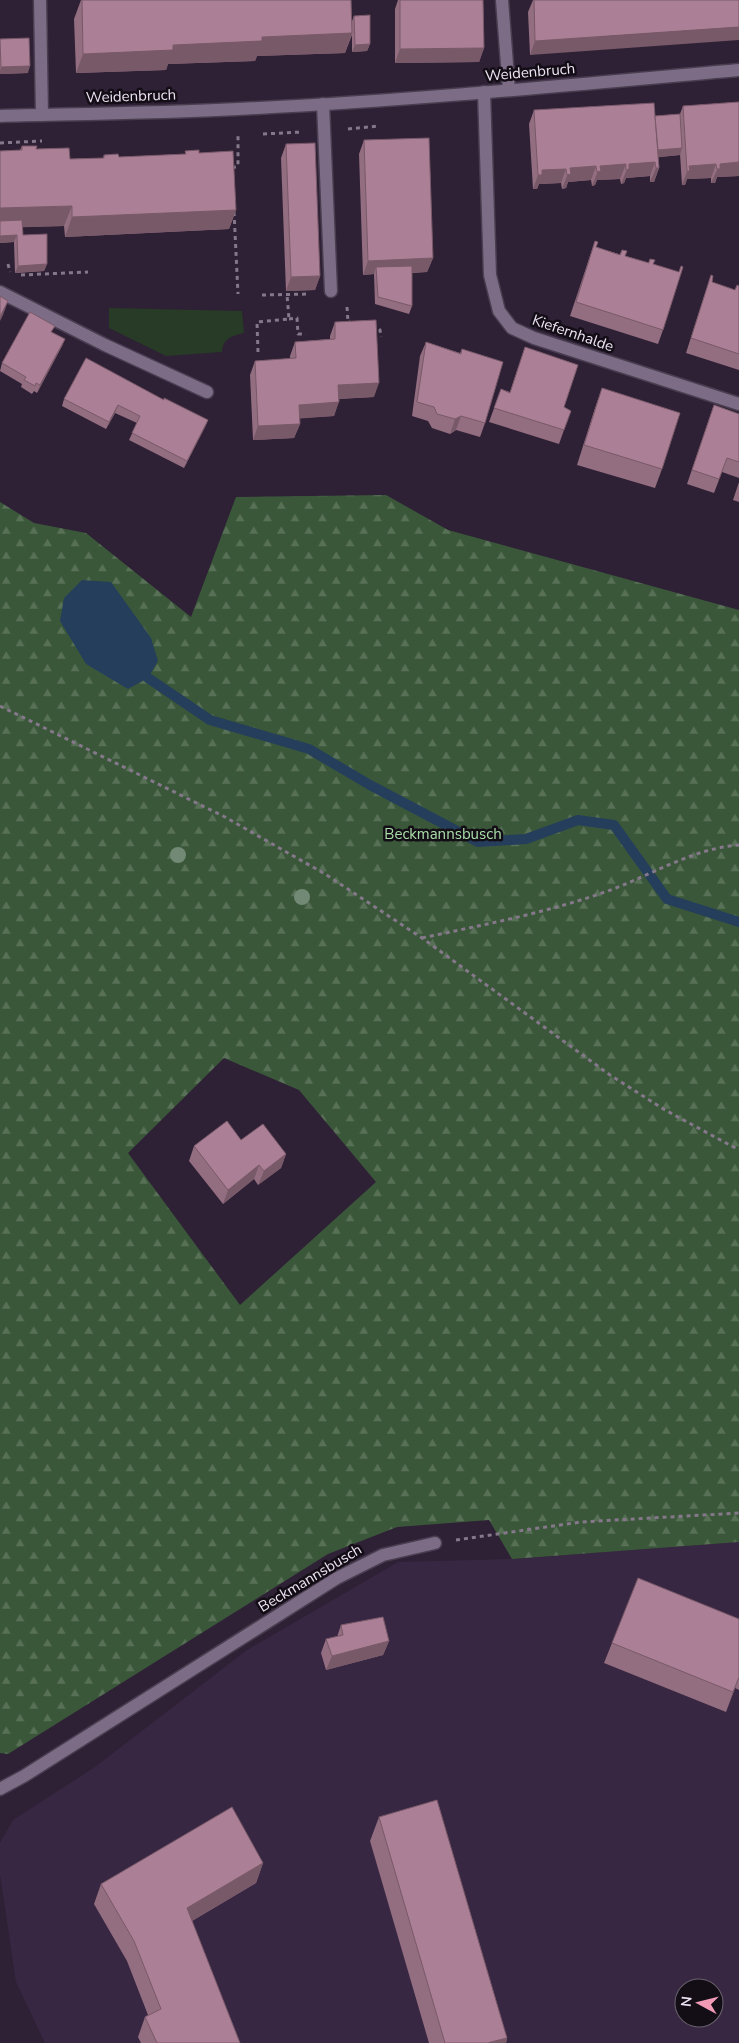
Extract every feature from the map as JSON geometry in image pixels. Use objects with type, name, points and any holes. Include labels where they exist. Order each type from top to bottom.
[{"type":"street","points":[[40,0],[42,115]]},
{"type":"street","points":[[502,0],[509,90]]},
{"type":"street","name":"Weidenbruch","points":[[0,116],[237,109],[323,104],[739,70]]},
{"type":"street","name":"Kiefernhalde","points":[[484,92],[490,275],[499,311],[512,328],[543,341],[739,404]]},
{"type":"street","points":[[323,104],[331,291]]},
{"type":"street","points":[[0,292],[207,392]]},
{"type":"street","name":"Beckmannsbusch","points":[[0,1788],[24,1776],[337,1578],[382,1554],[435,1543]]},
{"type":"path","points":[[232,170],[232,167],[238,166],[238,134]]},
{"type":"path","points":[[234,208],[238,294]]},
{"type":"path","points":[[8,264],[10,275],[88,272]]},
{"type":"path","points":[[262,295],[313,294]]},
{"type":"path","points":[[287,295],[289,318]]},
{"type":"path","points":[[347,298],[348,322],[355,322]]},
{"type":"path","points":[[258,352],[257,322],[297,318],[298,334],[306,334]]},
{"type":"path","points":[[368,323],[376,324],[380,330],[381,337]]},
{"type":"path","points":[[0,706],[225,817],[325,874],[422,938],[610,1075],[665,1110],[739,1150]]},
{"type":"path","points":[[422,938],[546,912],[631,881],[690,856],[739,846]]},
{"type":"path","points":[[435,1543],[581,1522],[739,1513]]},
{"type":"shaded area","points":[[739,1542],[739,2043],[45,2043],[16,1982],[0,1874],[0,1843],[13,1820],[95,1767],[247,1650],[398,1562],[512,1559]]},
{"type":"green space","points":[[109,308],[242,311],[244,333],[226,341],[222,352],[166,356],[109,328]]},
{"type":"green space","name":"Beckmannsbusch","points":[[386,495],[448,530],[739,610],[739,1542],[512,1559],[489,1520],[397,1527],[328,1554],[8,1754],[0,1753],[0,502],[34,523],[86,533],[191,617],[236,497]],"holes":[[[224,1058],[299,1090],[376,1182],[240,1305],[128,1153]]]},
{"type":"water","points":[[82,580],[111,582],[151,638],[158,661],[148,678],[128,689],[86,664],[60,621],[64,598]]},
{"type":"building","points":[[82,0],[351,0],[352,33],[262,37],[262,41],[173,45],[173,50],[83,54]]},
{"type":"building","points":[[400,0],[483,0],[484,48],[400,49]]},
{"type":"building","points":[[534,0],[739,0],[739,27],[535,41]]},
{"type":"building","points":[[370,15],[370,44],[355,45],[354,16]]},
{"type":"building","points":[[29,38],[30,66],[1,67],[0,39]]},
{"type":"building","points":[[739,102],[739,162],[720,164],[720,169],[717,169],[716,164],[689,166],[690,171],[687,171],[683,106]]},
{"type":"building","points":[[654,103],[659,168],[656,168],[655,162],[629,164],[629,169],[626,170],[626,164],[600,166],[601,171],[597,172],[596,166],[570,168],[571,174],[567,175],[566,169],[542,170],[542,175],[538,175],[534,110]]},
{"type":"building","points":[[680,114],[682,148],[658,150],[655,116]]},
{"type":"building","points":[[429,138],[433,258],[368,261],[364,140]]},
{"type":"building","points":[[315,143],[320,276],[291,277],[286,144]]},
{"type":"building","points":[[22,146],[37,146],[36,149],[69,148],[70,159],[104,158],[104,155],[118,154],[119,157],[186,154],[185,151],[199,150],[199,153],[233,151],[236,210],[72,217],[72,206],[0,208],[0,151],[22,150]]},
{"type":"building","points":[[22,220],[23,235],[47,234],[47,264],[18,266],[17,235],[0,236],[0,221]]},
{"type":"building","points":[[595,241],[598,242],[596,247],[620,255],[622,250],[627,251],[625,256],[649,263],[650,259],[655,260],[653,264],[679,272],[681,266],[683,267],[663,330],[576,302]]},
{"type":"building","points":[[412,266],[412,306],[378,297],[376,267]]},
{"type":"building","points":[[711,275],[713,276],[712,282],[735,290],[737,285],[739,286],[739,354],[691,338]]},
{"type":"building","points":[[0,296],[8,301],[0,317]]},
{"type":"building","points":[[30,312],[55,326],[51,332],[65,339],[40,385],[36,383],[35,386],[24,380],[26,377],[2,363]]},
{"type":"building","points":[[376,320],[379,383],[338,385],[339,402],[299,405],[300,424],[258,426],[255,361],[296,358],[295,342],[335,339],[335,322]]},
{"type":"building","points":[[426,342],[461,354],[462,349],[503,362],[485,423],[461,416],[455,419],[437,414],[434,407],[417,402]]},
{"type":"building","points":[[525,347],[578,365],[564,407],[571,411],[564,430],[494,408],[501,389],[510,393]]},
{"type":"building","points":[[86,358],[164,400],[164,398],[208,420],[187,461],[132,433],[140,416],[118,405],[109,422],[64,399]]},
{"type":"building","points":[[602,388],[680,413],[662,469],[584,445]]},
{"type":"building","points":[[714,405],[739,414],[739,462],[727,458],[719,479],[692,470]]},
{"type":"building","points":[[227,1121],[241,1140],[263,1124],[286,1154],[264,1171],[259,1165],[228,1190],[194,1146]]},
{"type":"building","points":[[638,1578],[739,1619],[739,1677],[733,1692],[612,1643]]},
{"type":"building","points":[[383,1617],[389,1641],[332,1656],[326,1639],[343,1635],[341,1625]]},
{"type":"building","points":[[437,1800],[507,2038],[487,2043],[445,2043],[379,1817]]},
{"type":"building","points":[[232,1807],[263,1863],[187,1908],[240,2043],[157,2043],[145,2017],[161,2009],[134,1941],[101,1884]]},
{"type":"waterway","points":[[148,678],[210,720],[309,749],[370,785],[478,842],[526,839],[578,820],[614,825],[667,899],[739,922]]}]
